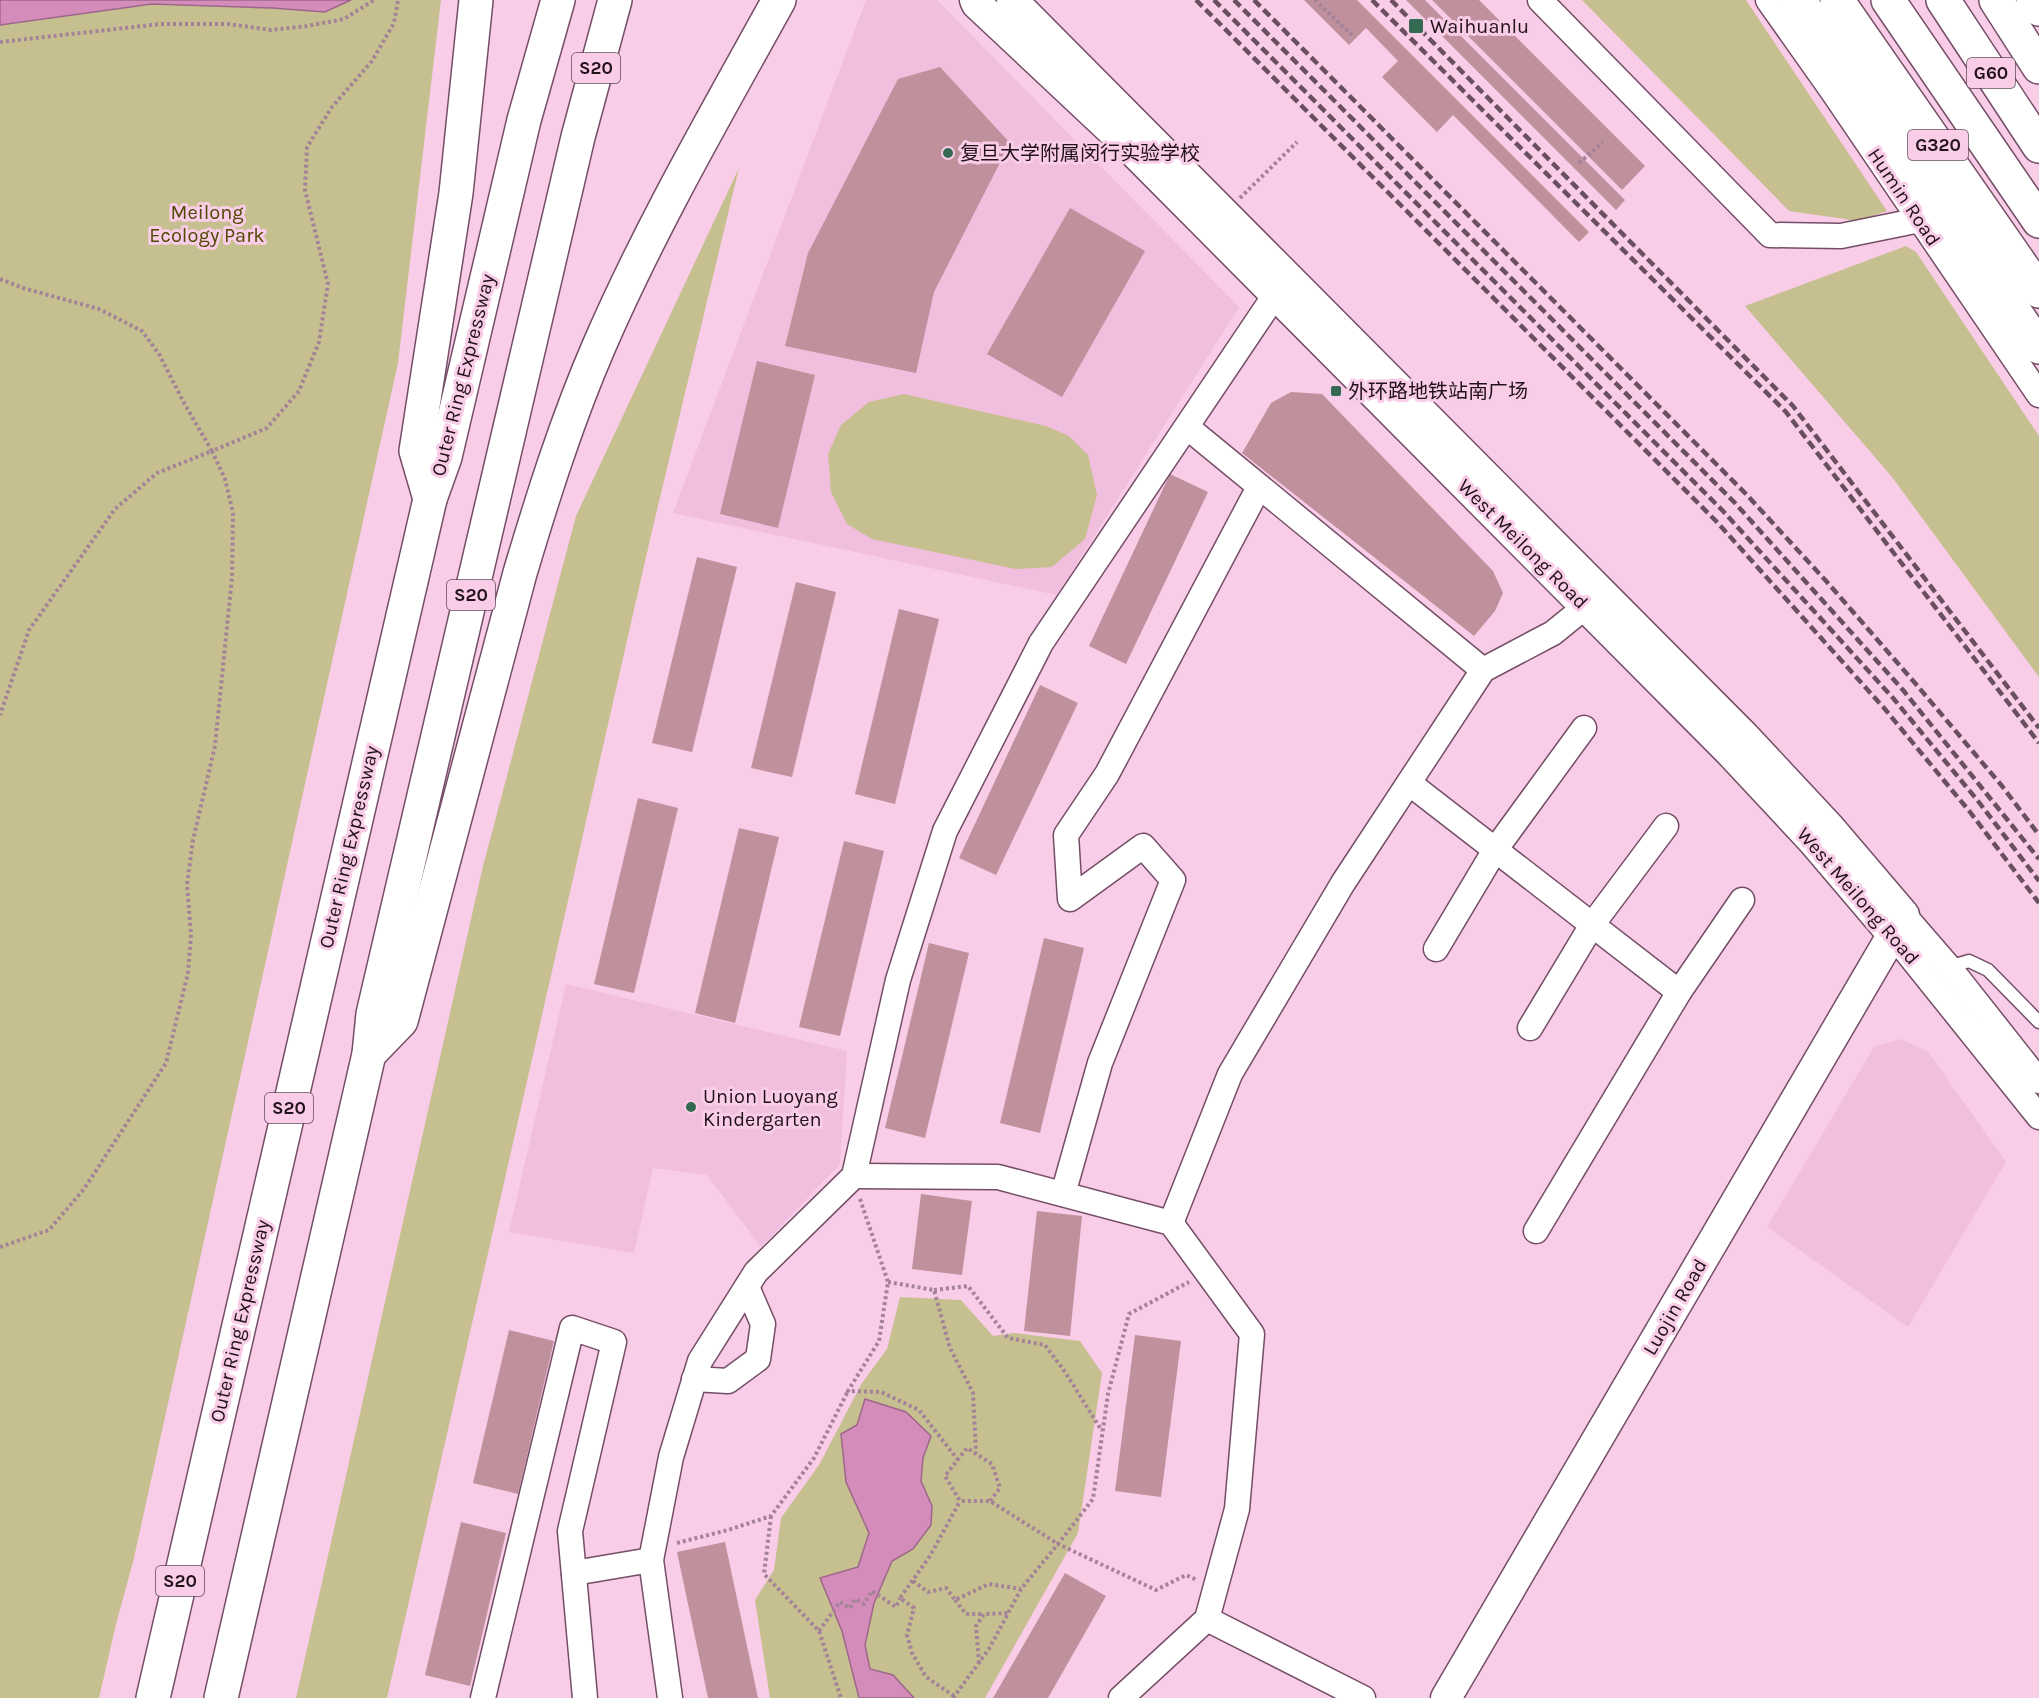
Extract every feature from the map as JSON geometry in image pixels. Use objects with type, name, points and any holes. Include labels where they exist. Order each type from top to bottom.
[{"type":"highway","points":[[430,499],[416,451],[456,193],[476,0]]},
{"type":"highway","name":"Outer Ring Expressway","points":[[153,1698],[430,499],[445,457],[524,120],[558,0]]},
{"type":"highway","name":"S20","points":[[220,1698],[369,1054],[373,1014],[578,136],[615,0]]},
{"type":"highway","points":[[369,1054],[401,1021],[539,509],[579,395],[604,336],[678,182],[779,0]]},
{"type":"highway","points":[[678,182],[798,0]]},
{"type":"highway","points":[[1799,0],[2039,348]]},
{"type":"highway","name":"G320","points":[[1837,0],[2039,291]]},
{"type":"highway","name":"G60","points":[[1888,0],[2039,221]]},
{"type":"highway","name":"G60","points":[[1943,0],[2039,146]]},
{"type":"highway","points":[[1996,0],[2039,67]]},
{"type":"highway","points":[[2033,0],[2039,9]]},
{"type":"street","name":"West Meilong Road","points":[[975,0],[1123,141],[1737,760],[1813,841],[1898,925],[1949,968],[2039,1081]]},
{"type":"street","name":"West Meilong Road","points":[[1012,0],[1745,737],[1829,827],[2039,1117]]},
{"type":"street","points":[[1540,0],[1770,235],[1841,236],[1920,220]]},
{"type":"street","name":"Humin Road","points":[[1768,0],[2039,395]]},
{"type":"street","points":[[670,1698],[652,1554],[671,1457],[700,1361],[756,1272],[854,1176],[898,980],[945,831],[1041,643],[1275,295]]},
{"type":"street","points":[[1187,427],[1483,670]]},
{"type":"street","points":[[1063,1194],[1100,1063],[1173,880],[1143,846],[1070,899],[1066,835],[1107,774],[1259,487]]},
{"type":"street","points":[[1171,1223],[1230,1074],[1343,884],[1483,670],[1553,633],[1585,607]]},
{"type":"street","points":[[1436,949],[1495,850],[1584,728]]},
{"type":"street","points":[[1408,783],[1679,992]]},
{"type":"street","points":[[1530,1028],[1592,926],[1666,826]]},
{"type":"street","points":[[1536,1231],[1679,992],[1742,900]]},
{"type":"street","name":"Luojin Road","points":[[1446,1698],[1898,925]]},
{"type":"street","points":[[854,1176],[998,1177],[1171,1223],[1252,1334],[1237,1509],[1207,1619],[1121,1698]]},
{"type":"street","points":[[694,1379],[728,1381],[758,1359],[763,1324],[747,1287]]},
{"type":"street","points":[[483,1698],[572,1328],[614,1342],[570,1531],[585,1698]]},
{"type":"street","points":[[574,1573],[652,1554]]},
{"type":"street","points":[[1207,1619],[1363,1698]]},
{"type":"lane","points":[[1949,968],[1969,961],[1988,970],[2039,1022]]},
{"type":"path","points":[[0,42],[161,24],[228,24],[271,30],[307,26],[344,19],[374,0]]},
{"type":"path","points":[[0,714],[29,630],[115,509],[157,473],[267,428],[299,391],[319,342],[328,284],[305,190],[306,147],[332,107],[372,61],[394,23],[398,0]]},
{"type":"path","points":[[1315,0],[1353,36]]},
{"type":"path","points":[[1225,214],[1296,142]]},
{"type":"path","points":[[1580,163],[1603,142]]},
{"type":"path","points":[[0,279],[23,288],[99,309],[142,331],[159,354],[212,451],[225,479],[233,513],[232,577],[215,746],[193,840],[187,885],[191,934],[188,973],[166,1063],[84,1189],[49,1230],[0,1247]]},
{"type":"path","points":[[842,1698],[819,1631],[764,1574],[771,1516],[814,1458],[848,1391],[879,1341],[888,1282],[854,1176]]},
{"type":"path","points":[[900,1598],[914,1608],[907,1635],[912,1653],[926,1677],[953,1697],[989,1649],[1021,1589],[1093,1499],[1108,1394],[1130,1314],[1206,1272]]},
{"type":"path","points":[[888,1282],[934,1290],[968,1286],[1008,1338],[1045,1345],[1103,1432]]},
{"type":"path","points":[[934,1290],[950,1348],[973,1393],[976,1453]]},
{"type":"path","points":[[848,1391],[881,1392],[920,1410],[958,1460]]},
{"type":"path","points":[[960,1501],[945,1476],[968,1448],[992,1464],[1000,1488],[990,1500]]},
{"type":"path","points":[[960,1501],[990,1500],[1058,1544],[1156,1590],[1186,1575],[1215,1589]]},
{"type":"path","points":[[819,1631],[840,1602],[850,1608],[855,1599],[864,1604],[872,1591],[896,1607],[930,1556],[960,1501]]},
{"type":"path","points":[[652,1554],[771,1516]]},
{"type":"path","points":[[913,1580],[928,1592],[946,1588],[966,1614],[1008,1613]]},
{"type":"path","points":[[955,1600],[989,1584],[1021,1589]]},
{"type":"path","points":[[979,1663],[976,1626],[984,1614]]},
{"type":"shaded area","points":[[0,0],[351,0],[325,12],[152,4],[0,25]]},
{"type":"shaded area","name":"复旦大学附属闵行实验学校","points":[[866,0],[937,0],[1239,307],[1057,595],[673,513]]},
{"type":"shaded area","name":"Union Luoyang Kindergarten","points":[[566,984],[847,1051],[840,1164],[761,1247],[707,1175],[653,1168],[634,1253],[509,1232]]},
{"type":"shaded area","points":[[1901,1039],[1928,1052],[2006,1162],[1908,1327],[1767,1227],[1874,1047]]},
{"type":"shaded area","points":[[865,1399],[906,1412],[931,1436],[923,1458],[921,1481],[932,1506],[931,1525],[913,1549],[892,1561],[874,1603],[865,1645],[870,1669],[893,1675],[914,1698],[859,1698],[842,1631],[820,1578],[858,1567],[869,1533],[846,1482],[841,1434],[857,1425]]},
{"type":"green space","name":"Meilong Ecology Park","points":[[351,0],[441,0],[398,363],[133,1562],[99,1698],[0,1698],[0,25],[152,4],[325,12]]},
{"type":"green space","points":[[1582,0],[1746,0],[1887,211],[1858,221],[1789,211]]},
{"type":"green space","points":[[739,168],[651,535],[387,1698],[296,1698],[483,866],[576,516]]},
{"type":"green space","points":[[1906,246],[1916,252],[2039,436],[2039,677],[1892,477],[1745,306]]},
{"type":"green space","points":[[904,394],[1046,426],[1069,436],[1088,455],[1097,495],[1085,539],[1052,567],[1016,569],[872,539],[847,524],[831,492],[828,454],[841,425],[869,402]]},
{"type":"green space","points":[[900,1297],[961,1300],[993,1336],[1014,1333],[1080,1341],[1102,1373],[1078,1533],[985,1698],[770,1698],[755,1600],[774,1570],[781,1518],[819,1465],[862,1383],[887,1349]]},
{"type":"building","points":[[1304,0],[1357,0],[1589,232],[1579,242],[1453,115],[1437,132],[1382,77],[1398,61],[1366,28],[1349,45]]},
{"type":"building","points":[[1406,0],[1425,0],[1625,200],[1616,210]]},
{"type":"building","points":[[1432,0],[1479,0],[1645,166],[1622,190]]},
{"type":"building","points":[[940,67],[1010,143],[934,292],[916,373],[785,346],[808,253],[898,79]]},
{"type":"building","points":[[1070,208],[1145,251],[1062,397],[987,354]]},
{"type":"building","points":[[757,361],[815,375],[778,528],[720,514]]},
{"type":"building","points":[[1291,392],[1322,394],[1493,571],[1503,593],[1495,611],[1474,636],[1242,453],[1271,403]]},
{"type":"building","points":[[1170,474],[1208,492],[1126,664],[1089,646]]},
{"type":"building","points":[[697,557],[737,567],[692,752],[652,743]]},
{"type":"building","points":[[796,582],[836,592],[792,777],[751,768]]},
{"type":"building","points":[[899,609],[939,619],[895,804],[855,794]]},
{"type":"building","points":[[1040,685],[1078,703],[996,875],[959,858]]},
{"type":"building","points":[[638,798],[678,808],[634,993],[594,984]]},
{"type":"building","points":[[739,828],[779,837],[735,1023],[695,1013]]},
{"type":"building","points":[[844,841],[884,851],[840,1036],[799,1027]]},
{"type":"building","points":[[1044,938],[1084,948],[1040,1133],[1000,1123]]},
{"type":"building","points":[[929,943],[969,953],[925,1138],[885,1128]]},
{"type":"building","points":[[921,1194],[972,1201],[962,1275],[912,1269]]},
{"type":"building","points":[[1037,1211],[1082,1216],[1070,1336],[1024,1331]]},
{"type":"building","points":[[509,1330],[554,1341],[518,1494],[473,1483]]},
{"type":"building","points":[[1135,1335],[1181,1341],[1161,1497],[1115,1491]]},
{"type":"building","points":[[461,1522],[506,1533],[470,1686],[425,1675]]},
{"type":"building","points":[[725,1542],[758,1698],[708,1698],[677,1552]]},
{"type":"building","points":[[1065,1573],[1106,1596],[1048,1698],[993,1698]]},
{"type":"railway","points":[[1196,0],[1716,521],[1884,708],[1970,812],[2039,903]]},
{"type":"railway","points":[[1214,0],[1723,511],[1893,698],[1978,801],[2039,881]]},
{"type":"railway","points":[[1234,0],[1735,503],[1903,690],[2039,859]]},
{"type":"railway","points":[[1254,0],[1746,494],[1915,683],[2002,786],[2039,835]]},
{"type":"railway","points":[[1372,0],[1786,412],[2039,743]]},
{"type":"railway","points":[[1391,0],[1793,406],[2039,728]]},
{"type":"place","name":"Waihuanlu","points":[[1416,26]]},
{"type":"place","name":"复旦大学附属闵行实验学校","points":[[948,153]]},
{"type":"place","name":"外环路地铁站南广场","points":[[1336,391]]},
{"type":"place","name":"Union Luoyang Kindergarten","points":[[691,1107]]}]
